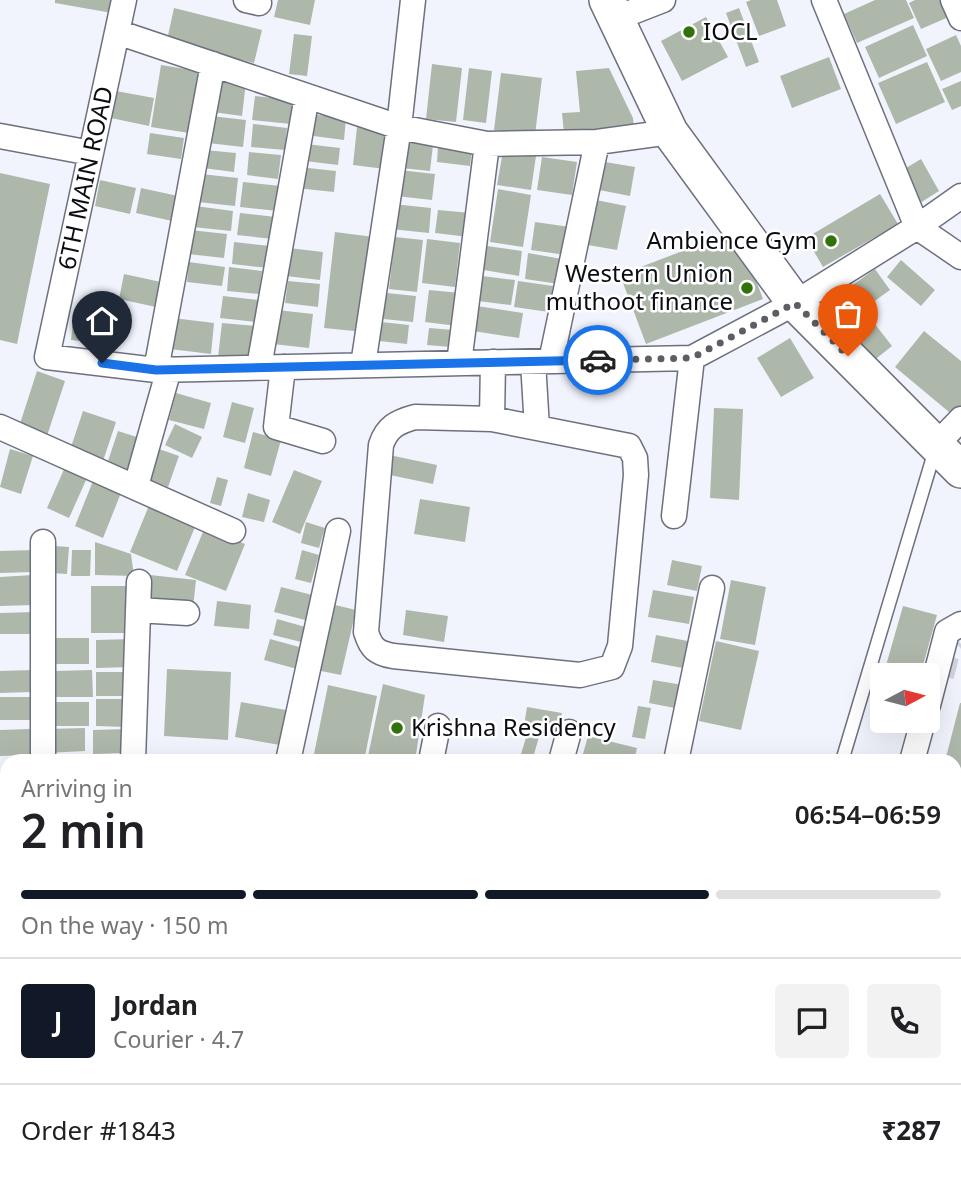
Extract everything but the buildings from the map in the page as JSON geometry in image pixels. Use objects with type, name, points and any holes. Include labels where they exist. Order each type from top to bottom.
[{"type":"main road","points":[[612,9],[670,132],[795,303],[961,470]]},
{"type":"street","name":"6TH MAIN ROAD","points":[[124,0],[47,357],[162,370]]},
{"type":"street","points":[[363,365],[398,127],[413,0]]},
{"type":"street","points":[[612,9],[663,0]]},
{"type":"street","points":[[824,0],[917,227],[961,257]]},
{"type":"street","points":[[953,0],[961,18]]},
{"type":"street","points":[[117,32],[398,127],[487,145],[597,142],[670,132]]},
{"type":"street","points":[[136,486],[162,370],[213,64]]},
{"type":"street","points":[[307,96],[271,367],[276,427],[323,441]]},
{"type":"street","points":[[0,136],[91,153]]},
{"type":"street","points":[[537,428],[542,361],[597,142]]},
{"type":"street","points":[[459,363],[487,145]]},
{"type":"street","points":[[162,370],[692,358],[795,303],[917,227],[961,195]]},
{"type":"street","points":[[674,516],[692,358]]},
{"type":"street","points":[[492,419],[493,362]]},
{"type":"street","points":[[415,417],[478,421],[492,419],[537,428],[576,438],[618,442],[629,446],[635,458],[621,646],[612,667],[580,675],[381,654],[371,646],[366,632],[381,445],[385,433],[395,423],[415,417]]},
{"type":"street","points":[[936,445],[961,419]]},
{"type":"street","points":[[0,427],[233,531]]},
{"type":"street","points":[[290,754],[338,531]]},
{"type":"street","points":[[43,542],[43,754]]},
{"type":"street","points":[[133,754],[139,582]]},
{"type":"street","points":[[677,754],[712,588]]},
{"type":"street","points":[[138,610],[187,613]]},
{"type":"street","points":[[939,663],[947,632],[961,624]]},
{"type":"street","points":[[432,754],[438,726]]},
{"type":"street","points":[[563,754],[569,732]]},
{"type":"street","points":[[914,754],[920,733]]},
{"type":"lane","points":[[844,754],[936,445]]},
{"type":"tunnel","points":[[942,676],[947,656],[961,644]]},
{"type":"way so far","points":[[598,360],[692,358],[795,303],[848,356]]},
{"type":"place","name":"IOCL","points":[[689,32]]},
{"type":"place","name":"Ambience Gym","points":[[831,241]]},
{"type":"place","name":"Western Union muthoot finance","points":[[747,288]]},
{"type":"place","name":"Krishna Residency","points":[[397,728]]},
{"type":"route","points":[[102,363],[156,370],[598,360]]}]
